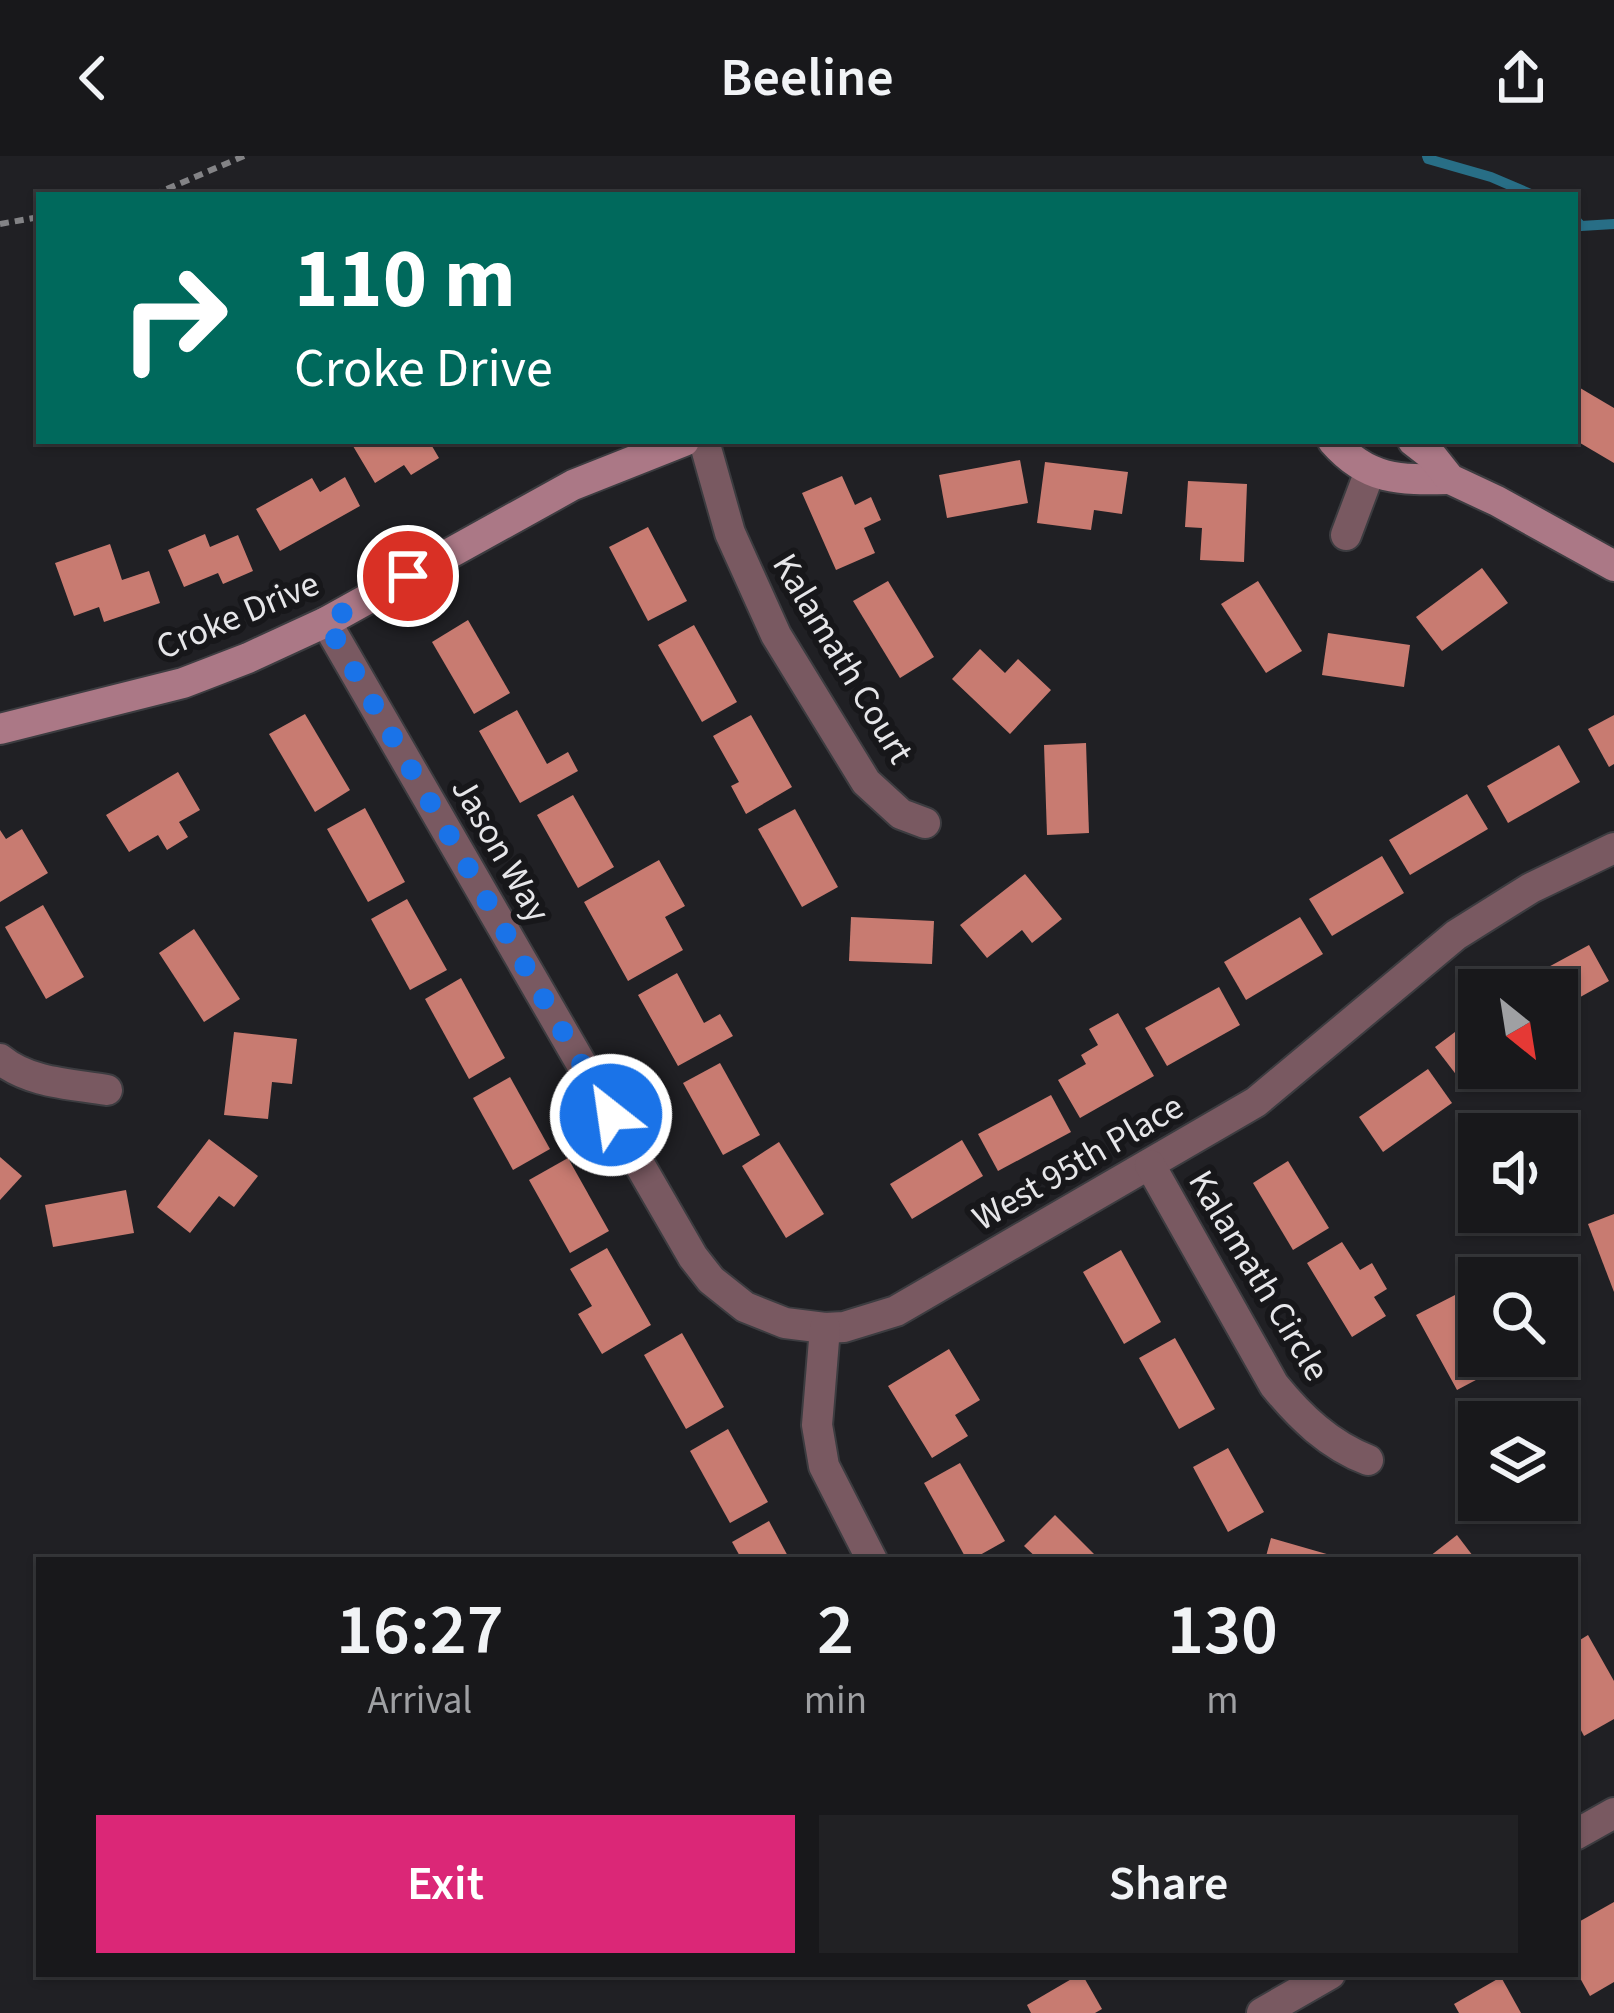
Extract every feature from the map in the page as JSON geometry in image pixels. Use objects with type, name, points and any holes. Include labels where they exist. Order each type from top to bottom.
[{"type":"street","name":"Croke Drive","points":[[0,729],[183,683],[248,658],[326,622],[573,485],[676,444]]},
{"type":"street","name":"Kalamath Court","points":[[705,444],[730,533],[776,635],[866,782],[901,814],[925,824]]},
{"type":"street","points":[[1337,444],[1370,471],[1394,479],[1450,478]]},
{"type":"street","points":[[1417,444],[1450,478],[1614,566]]},
{"type":"street","points":[[1346,535],[1370,471]]},
{"type":"street","name":"Jason Way","points":[[326,622],[611,1115]]},
{"type":"street","name":"West 95th Place","points":[[611,1115],[693,1257],[711,1280],[745,1307],[785,1323],[825,1328],[871,1321],[896,1311],[1256,1102],[1456,935],[1531,888],[1614,848]]},
{"type":"street","points":[[0,1059],[37,1078],[107,1090]]},
{"type":"street","name":"Kalamath Circle","points":[[1150,1166],[1274,1384],[1297,1414],[1344,1451],[1368,1460]]},
{"type":"street","points":[[825,1328],[817,1425],[824,1466],[870,1557]]},
{"type":"street","points":[[1578,1833],[1614,1813]]},
{"type":"street","points":[[1262,2013],[1325,1977]]},
{"type":"path","points":[[160,192],[244,156]]},
{"type":"path","points":[[0,224],[36,218]]},
{"type":"building","points":[[1578,387],[1614,408],[1614,463],[1578,442]]},
{"type":"building","points":[[352,444],[431,444],[439,458],[411,475],[404,465],[375,483]]},
{"type":"building","points":[[1020,460],[1028,503],[947,518],[939,475]]},
{"type":"building","points":[[1045,462],[1128,472],[1122,514],[1094,510],[1091,530],[1037,523]]},
{"type":"building","points":[[842,476],[855,505],[871,497],[881,520],[864,528],[875,553],[836,570],[802,493]]},
{"type":"building","points":[[345,477],[360,506],[280,551],[256,509],[312,478],[320,492]]},
{"type":"building","points":[[1188,481],[1247,484],[1244,562],[1200,560],[1202,528],[1185,527]]},
{"type":"building","points":[[648,527],[687,601],[648,621],[609,547]]},
{"type":"building","points":[[205,534],[210,547],[238,535],[253,571],[223,584],[218,573],[184,587],[168,550]]},
{"type":"building","points":[[110,544],[122,580],[149,571],[160,603],[104,622],[99,607],[74,616],[55,563]]},
{"type":"building","points":[[1482,568],[1508,603],[1442,651],[1416,617]]},
{"type":"building","points":[[888,581],[934,657],[900,678],[853,601]]},
{"type":"building","points":[[1258,581],[1302,651],[1266,673],[1221,604]]},
{"type":"building","points":[[468,620],[510,693],[474,714],[432,642]]},
{"type":"building","points":[[694,625],[737,702],[702,722],[658,645]]},
{"type":"building","points":[[1328,633],[1410,645],[1404,687],[1322,675]]},
{"type":"building","points":[[980,649],[1005,673],[1018,659],[1051,690],[1010,734],[952,679]]},
{"type":"building","points":[[517,710],[547,764],[568,752],[578,771],[520,803],[479,731]]},
{"type":"building","points":[[305,714],[350,790],[315,812],[269,734]]},
{"type":"building","points":[[751,715],[792,787],[746,814],[731,786],[739,782],[713,736]]},
{"type":"building","points":[[1614,715],[1614,764],[1609,767],[1588,729]]},
{"type":"building","points":[[1086,743],[1089,833],[1047,835],[1044,745]]},
{"type":"building","points":[[1559,745],[1580,782],[1508,823],[1487,786]]},
{"type":"building","points":[[178,772],[200,810],[179,822],[188,837],[167,850],[158,835],[129,852],[106,815]]},
{"type":"building","points":[[1467,794],[1488,829],[1410,875],[1389,840]]},
{"type":"building","points":[[573,795],[614,867],[578,888],[537,815]]},
{"type":"building","points":[[365,808],[405,882],[368,902],[327,829]]},
{"type":"building","points":[[795,809],[838,887],[802,907],[758,829]]},
{"type":"building","points":[[22,829],[48,873],[0,902],[0,830],[6,839]]},
{"type":"building","points":[[1382,856],[1404,893],[1332,936],[1309,899]]},
{"type":"building","points":[[659,860],[685,906],[665,917],[683,950],[628,981],[584,902]]},
{"type":"building","points":[[1025,874],[1062,919],[1032,943],[1022,930],[987,958],[960,925]]},
{"type":"building","points":[[407,899],[447,970],[410,990],[371,919]]},
{"type":"building","points":[[43,905],[84,977],[46,999],[5,927]]},
{"type":"building","points":[[851,917],[934,921],[932,964],[849,961]]},
{"type":"building","points":[[1300,917],[1323,954],[1246,1000],[1224,962]]},
{"type":"building","points":[[194,929],[240,999],[204,1022],[159,953]]},
{"type":"building","points":[[1589,945],[1609,981],[1578,998],[1578,969],[1545,969]]},
{"type":"building","points":[[677,973],[704,1023],[720,1014],[733,1036],[678,1066],[638,995]]},
{"type":"building","points":[[461,978],[505,1058],[469,1079],[425,999]]},
{"type":"building","points":[[1219,987],[1240,1025],[1167,1066],[1145,1028]]},
{"type":"building","points":[[1118,1013],[1154,1076],[1080,1118],[1058,1080],[1086,1064],[1081,1055],[1098,1045],[1089,1029]]},
{"type":"building","points":[[1458,1030],[1458,1077],[1435,1047]]},
{"type":"building","points":[[234,1032],[297,1039],[292,1084],[272,1082],[268,1119],[224,1115]]},
{"type":"building","points":[[720,1063],[760,1135],[723,1155],[683,1083]]},
{"type":"building","points":[[1428,1069],[1452,1103],[1383,1152],[1359,1117]]},
{"type":"building","points":[[510,1077],[550,1149],[513,1170],[473,1098]]},
{"type":"building","points":[[1051,1095],[1071,1132],[998,1171],[978,1134]]},
{"type":"building","points":[[209,1139],[258,1176],[234,1207],[219,1196],[190,1233],[157,1207]]},
{"type":"building","points":[[962,1140],[983,1176],[912,1219],[890,1184]]},
{"type":"building","points":[[779,1142],[824,1214],[786,1238],[742,1166]]},
{"type":"building","points":[[0,1157],[22,1176],[0,1200]]},
{"type":"building","points":[[568,1158],[609,1231],[570,1253],[529,1180]]},
{"type":"building","points":[[1288,1161],[1329,1228],[1293,1250],[1253,1183]]},
{"type":"building","points":[[126,1190],[134,1233],[53,1247],[45,1205]]},
{"type":"building","points":[[1614,1214],[1614,1292],[1588,1224]]},
{"type":"building","points":[[1342,1242],[1360,1270],[1372,1263],[1387,1289],[1374,1297],[1386,1316],[1352,1337],[1307,1263]]},
{"type":"building","points":[[607,1248],[651,1325],[602,1354],[578,1314],[592,1306],[570,1269]]},
{"type":"building","points":[[1121,1250],[1161,1322],[1124,1344],[1083,1272]]},
{"type":"building","points":[[1455,1295],[1458,1377],[1482,1377],[1457,1390],[1416,1315]]},
{"type":"building","points":[[682,1333],[724,1407],[686,1429],[644,1355]]},
{"type":"building","points":[[1175,1338],[1215,1409],[1179,1429],[1139,1358]]},
{"type":"building","points":[[949,1349],[980,1400],[955,1415],[968,1436],[932,1458],[888,1386]]},
{"type":"building","points":[[728,1429],[768,1502],[730,1523],[690,1451]]},
{"type":"building","points":[[1228,1448],[1264,1512],[1228,1532],[1193,1467]]},
{"type":"building","points":[[960,1463],[1005,1541],[976,1557],[965,1557],[924,1483]]},
{"type":"building","points":[[1055,1515],[1097,1557],[1036,1557],[1024,1546]]},
{"type":"building","points":[[769,1521],[788,1557],[740,1557],[732,1542]]},
{"type":"building","points":[[1457,1535],[1474,1557],[1429,1557]]},
{"type":"building","points":[[1271,1538],[1337,1557],[1266,1557]]},
{"type":"building","points":[[1588,1635],[1614,1681],[1614,1719],[1584,1736],[1578,1725],[1578,1641]]},
{"type":"building","points":[[1614,1902],[1614,1982],[1590,1996],[1578,1974],[1578,1922]]},
{"type":"building","points":[[1075,1977],[1084,1977],[1102,2009],[1031,2013],[1027,2005]]},
{"type":"building","points":[[1501,1977],[1521,2013],[1459,2013],[1454,2004]]},
{"type":"waterway","points":[[1427,156],[1526,192]]},
{"type":"waterway","points":[[1578,222],[1614,224]]},
{"type":"route","points":[[408,576],[326,622],[611,1115]]}]
